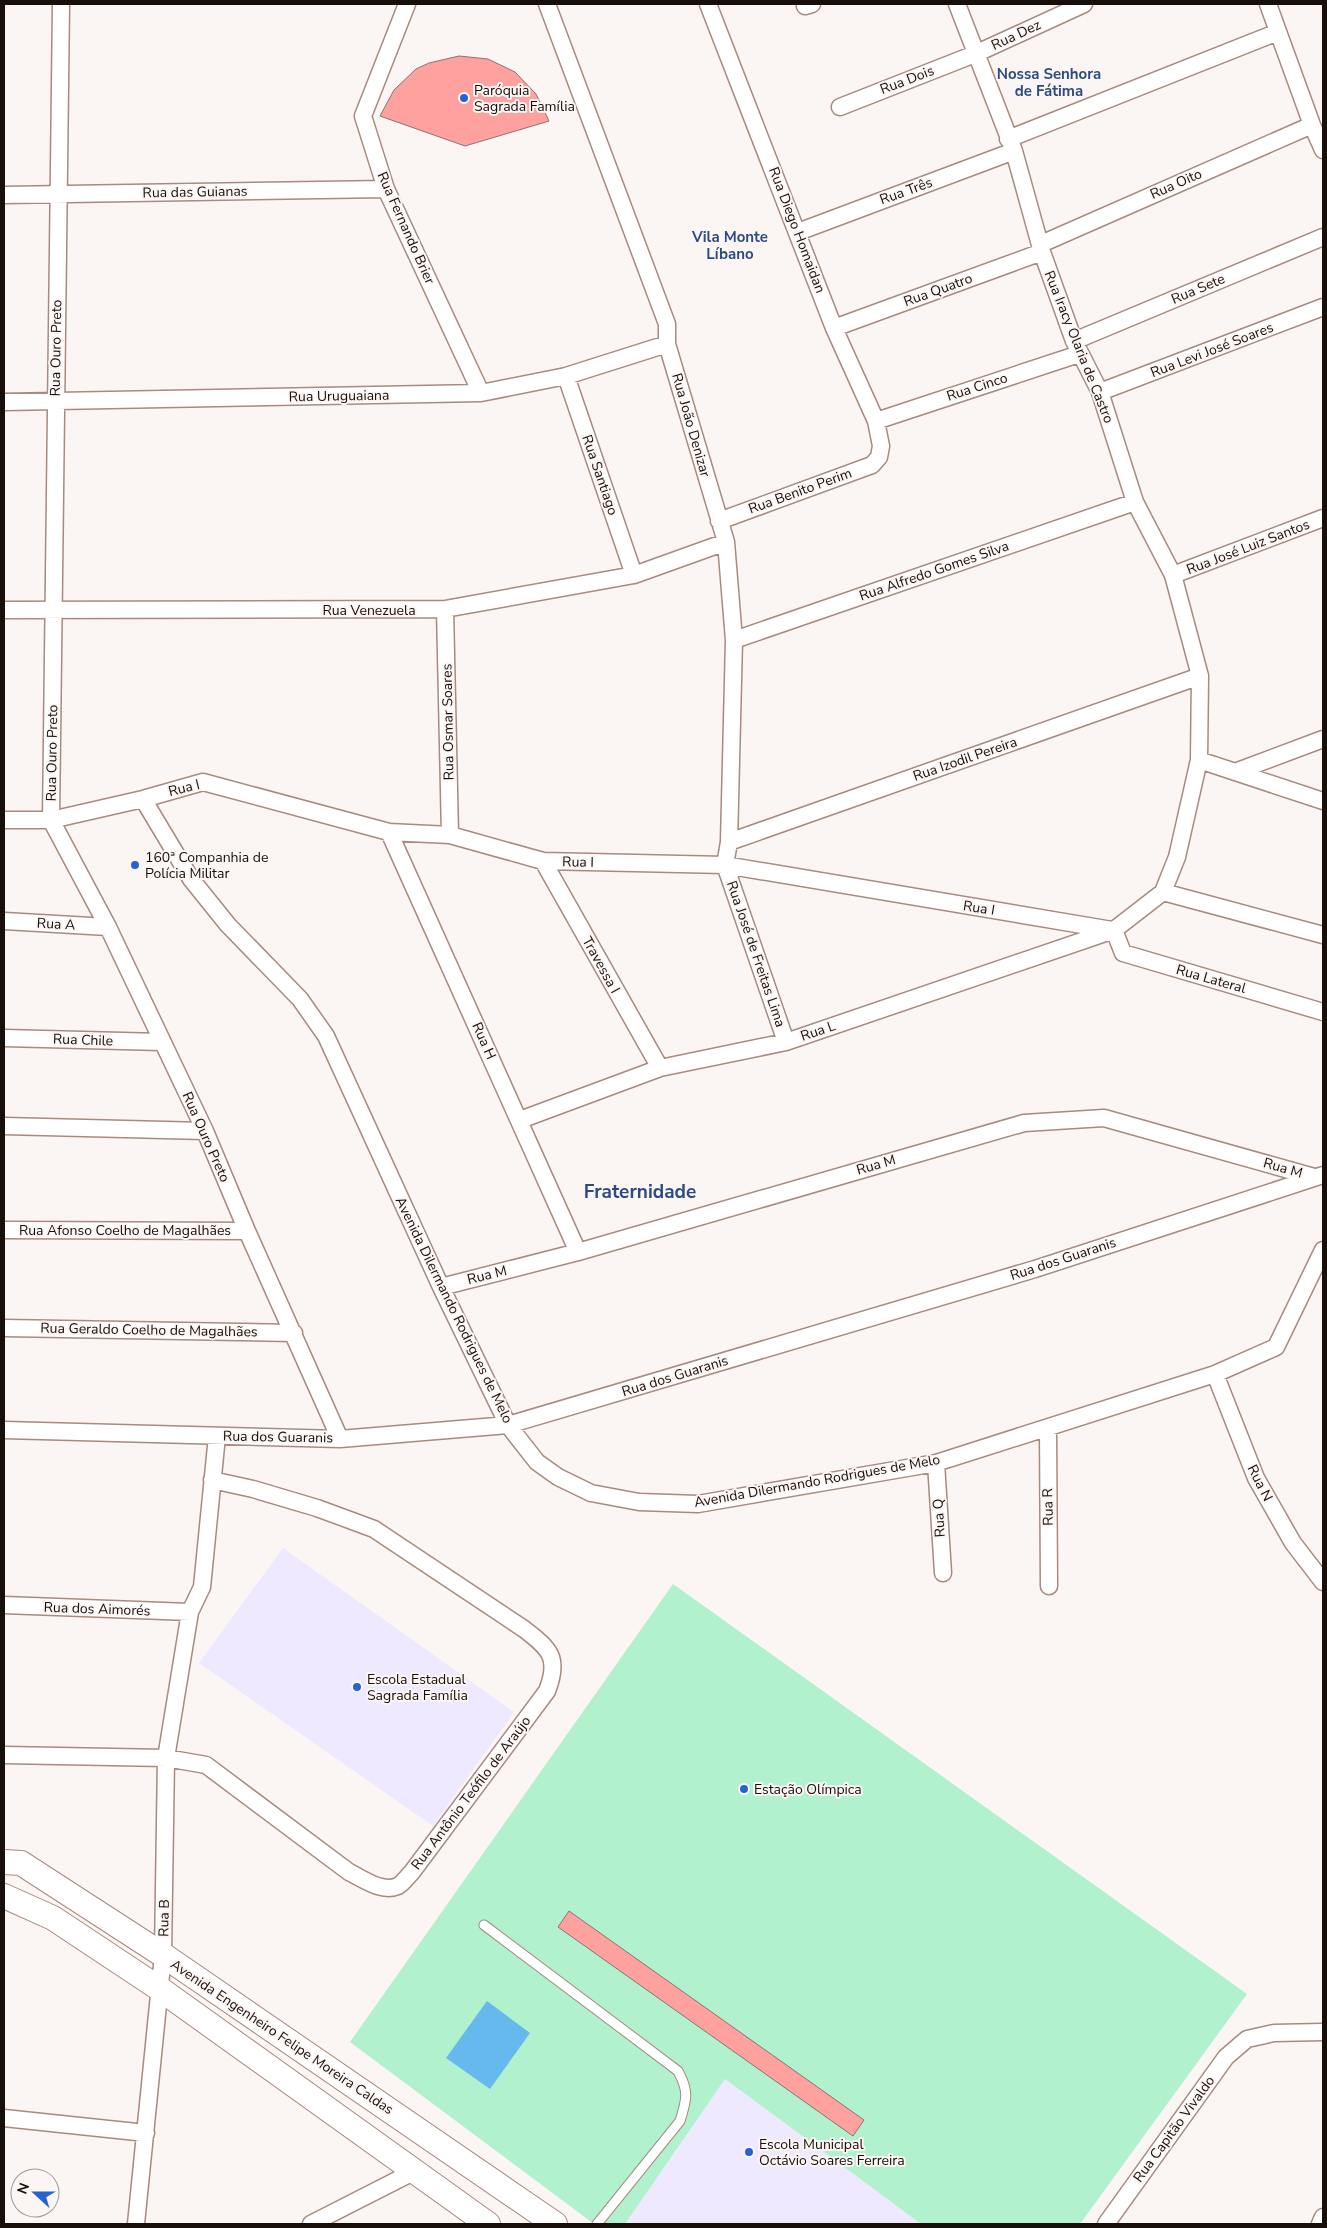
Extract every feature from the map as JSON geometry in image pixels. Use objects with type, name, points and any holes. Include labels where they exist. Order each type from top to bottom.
[{"type":"street","name":"Rua Ouro Preto","points":[[61,4],[51,820],[108,927],[205,1130],[247,1231],[340,1438]]},
{"type":"street","name":"Rua Fernando Brier","points":[[407,4],[364,116],[386,189],[481,393]]},
{"type":"street","name":"Rua João Denizar","points":[[548,4],[667,324],[667,344],[726,542],[734,640],[729,842],[725,866]]},
{"type":"street","name":"Rua Diego Homaidan","points":[[708,4],[834,328],[876,421],[881,446],[879,457]]},
{"type":"street","name":"Rua Iracy Olaria de Castro","points":[[957,4],[1011,145],[1041,248],[1076,347],[1100,392],[1135,502],[1172,575],[1200,676],[1199,760],[1176,857],[1163,892]]},
{"type":"street","name":"Rua Dez","points":[[975,54],[1084,4]]},
{"type":"street","points":[[1268,4],[1323,150]]},
{"type":"street","name":"Rua Três","points":[[798,232],[1011,145],[1278,32]]},
{"type":"street","name":"Rua Dois","points":[[840,107],[975,54]]},
{"type":"street","name":"Rua Oito","points":[[1041,248],[1312,125]]},
{"type":"street","name":"Rua das Guianas","points":[[4,195],[386,189]]},
{"type":"street","name":"Rua Sete","points":[[1076,347],[1323,237]]},
{"type":"street","name":"Rua Quatro","points":[[834,328],[1041,248]]},
{"type":"street","name":"Rua Levi José Soares","points":[[1100,392],[1323,307]]},
{"type":"street","name":"Rua Uruguaiana","points":[[4,402],[55,403],[481,393],[566,376],[667,344]]},
{"type":"street","name":"Rua Cinco","points":[[876,421],[1076,347]]},
{"type":"street","name":"Rua Santiago","points":[[566,376],[634,575]]},
{"type":"street","name":"Rua Benito Perim","points":[[719,521],[872,464],[879,457]]},
{"type":"street","name":"Rua Alfredo Gomes Silva","points":[[734,640],[1135,502]]},
{"type":"street","name":"Rua José Luiz Santos","points":[[1172,575],[1323,518]]},
{"type":"street","name":"Rua Venezuela","points":[[4,610],[445,609],[634,575],[726,542]]},
{"type":"street","name":"Rua Osmar Soares","points":[[445,609],[450,835]]},
{"type":"street","name":"Rua Izodil Pereira","points":[[729,842],[1200,676]]},
{"type":"street","points":[[1235,772],[1323,738]]},
{"type":"street","points":[[1199,760],[1323,801]]},
{"type":"street","name":"Rua I","points":[[4,820],[51,820],[144,799],[203,782],[389,832],[450,835],[543,861],[725,866],[1114,930]]},
{"type":"street","name":"Avenida Dilermando Rodrigues de Melo","points":[[144,799],[191,879],[228,925],[300,999],[326,1036],[441,1287],[508,1425],[537,1462],[558,1477],[591,1493],[639,1502],[698,1504],[936,1463],[1214,1374],[1276,1347],[1323,1250]]},
{"type":"street","name":"Rua H","points":[[389,832],[578,1252]]},
{"type":"street","name":"Travessa I","points":[[543,861],[660,1068]]},
{"type":"street","name":"Rua José de Freitas Lima","points":[[725,866],[786,1042]]},
{"type":"street","points":[[1114,930],[1163,892],[1323,935]]},
{"type":"street","name":"Rua A","points":[[4,921],[108,927]]},
{"type":"street","name":"Rua L","points":[[520,1120],[660,1068],[786,1042],[1114,930]]},
{"type":"street","name":"Rua Lateral","points":[[1114,930],[1123,953],[1323,1012]]},
{"type":"street","name":"Rua Chile","points":[[4,1038],[162,1042]]},
{"type":"street","name":"Rua M","points":[[441,1287],[578,1252],[1024,1123],[1104,1118],[1319,1176]]},
{"type":"street","points":[[4,1126],[205,1130]]},
{"type":"street","name":"Rua dos Guaranis","points":[[4,1430],[340,1438],[508,1425],[1035,1269],[1319,1176]]},
{"type":"street","name":"Rua Afonso Coelho de Magalhães","points":[[4,1230],[247,1231]]},
{"type":"street","name":"Rua Geraldo Coelho de Magalhães","points":[[4,1328],[294,1334]]},
{"type":"street","name":"Rua N","points":[[1214,1374],[1256,1478],[1293,1543],[1322,1579]]},
{"type":"street","name":"Rua R","points":[[1048,1428],[1049,1586]]},
{"type":"street","name":"Rua B","points":[[136,2224],[163,1955],[166,1758],[190,1612],[202,1587],[217,1436]]},
{"type":"street","name":"Rua Q","points":[[936,1463],[943,1572]]},
{"type":"street","name":"Rua Antônio Teófilo de Araújo","points":[[4,1755],[166,1758],[206,1765],[349,1872],[370,1883],[388,1888],[399,1885],[412,1872],[547,1691],[552,1679],[553,1659],[543,1644],[374,1529],[317,1508],[253,1489],[212,1480]]},
{"type":"street","name":"Rua dos Aimorés","points":[[4,1605],[190,1612]]},
{"type":"street","name":"Avenida Engenheiro Felipe Moreira Caldas","points":[[4,1862],[21,1863],[163,1955],[555,2224]]},
{"type":"street","name":"Avenida Engenheiro Felipe Moreira Caldas","points":[[4,1896],[53,1918],[160,1989],[488,2224]]},
{"type":"street","name":"Rua Capitão Vivaldo","points":[[1106,2224],[1226,2057],[1248,2039],[1274,2033],[1323,2032]]},
{"type":"street","points":[[4,2118],[146,2133]]},
{"type":"street","points":[[311,2224],[414,2171]]},
{"type":"street","points":[[1320,2224],[1323,2217]]},
{"type":"lane","points":[[484,1925],[678,2071],[686,2087],[686,2104],[680,2121],[597,2224]]},
{"type":"shaded area","name":"Escola Estadual Sagrada Família","points":[[283,1548],[514,1712],[433,1826],[199,1663]]},
{"type":"shaded area","name":"Escola Municipal Octávio Soares Ferreira","points":[[725,2079],[921,2224],[625,2224]]},
{"type":"green space","name":"Estação Olímpica","points":[[673,1584],[1247,1994],[1080,2224],[921,2224],[725,2079],[625,2224],[594,2224],[350,2042]]},
{"type":"water","points":[[487,2001],[530,2033],[490,2089],[446,2058]]},
{"type":"building","name":"Paróquia Sagrada Família","points":[[459,56],[488,59],[515,72],[536,94],[549,121],[465,146],[380,116],[394,90],[416,69],[429,63]]},
{"type":"building","points":[[569,1911],[864,2120],[853,2136],[558,1927]]},
{"type":"place","name":"Paróquia Sagrada Família","points":[[464,98]]},
{"type":"place","name":"160ª Companhia de Polícia Militar","points":[[135,865]]},
{"type":"place","name":"Escola Estadual Sagrada Família","points":[[357,1687]]},
{"type":"place","name":"Estação Olímpica","points":[[744,1789]]},
{"type":"place","name":"Escola Municipal Octávio Soares Ferreira","points":[[749,2152]]},
{"type":"district","name":"Nossa Senhora de Fátima","points":[[1049,82]]},
{"type":"district","name":"Vila Monte Líbano","points":[[730,246]]},
{"type":"district","name":"Fraternidade","points":[[640,1192]]}]
